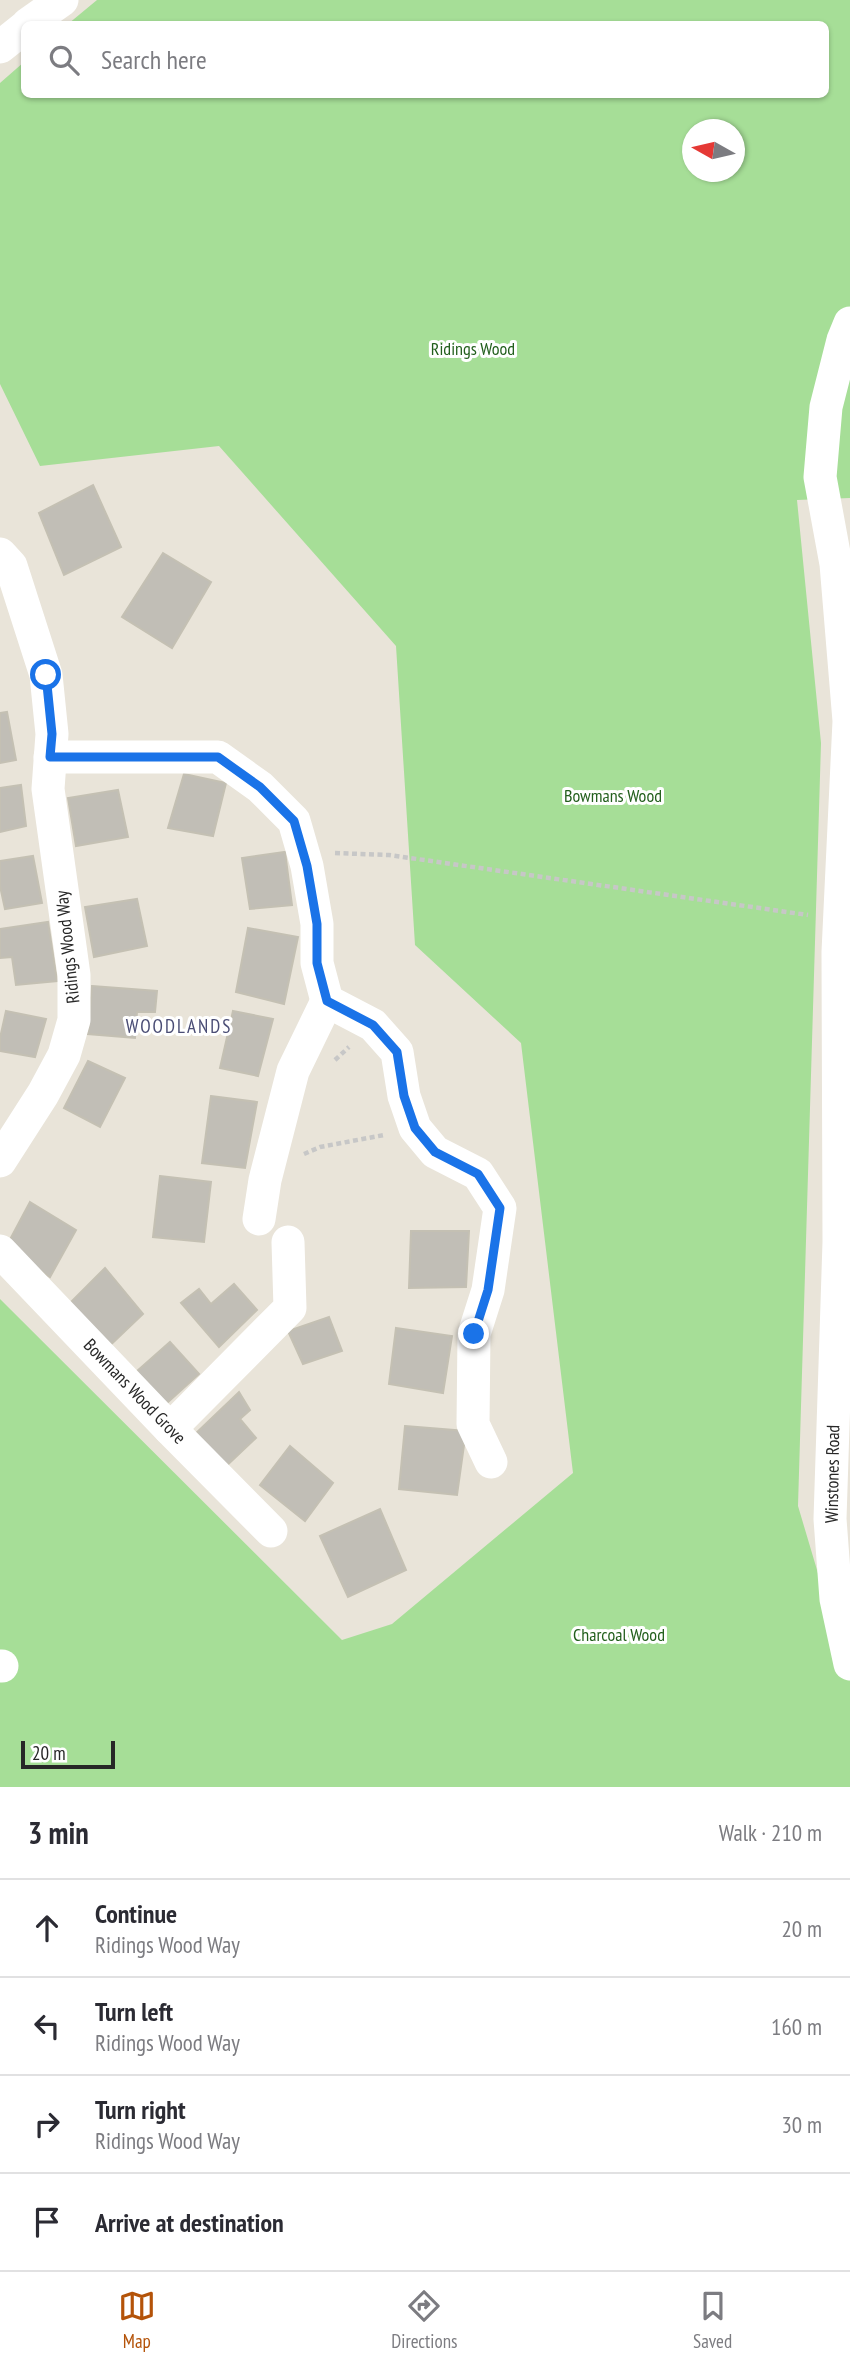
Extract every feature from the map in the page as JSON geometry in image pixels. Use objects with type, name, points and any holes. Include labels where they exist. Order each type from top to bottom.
[{"type":"street","points":[[34,21],[62,0]]},
{"type":"street","points":[[0,47],[21,31]]},
{"type":"street","name":"Winstones Road","points":[[850,323],[826,407],[820,477],[836,564],[849,720],[838,952],[839,1242],[830,1518],[835,1599],[850,1664]]},
{"type":"street","name":"Ridings Wood Way","points":[[0,554],[11,566],[46,675],[52,734],[48,789],[74,975],[74,1020],[64,1055],[43,1094],[0,1161]]},
{"type":"street","points":[[50,757],[218,757],[260,787],[294,821],[303,851],[317,924],[317,963],[327,1001],[293,1071],[265,1180],[259,1219]]},
{"type":"street","points":[[327,1001],[373,1025],[397,1052],[404,1096],[415,1128],[435,1152],[478,1174],[500,1208],[488,1290],[474,1334],[473,1424],[491,1462]]},
{"type":"street","points":[[170,1429],[290,1308],[288,1242]]},
{"type":"street","name":"Bowmans Wood Grove","points":[[0,1251],[271,1531]]},
{"type":"path","points":[[303,851],[389,855],[839,920]]},
{"type":"path","points":[[296,1157],[320,1147],[415,1128]]},
{"type":"green space","points":[[97,0],[850,0],[850,498],[797,500],[821,743],[798,1506],[850,1681],[850,1787],[0,1787],[0,1299],[342,1640],[392,1624],[573,1473],[521,1043],[415,945],[396,646],[219,446],[40,466],[0,384],[0,83],[21,65],[21,98],[829,98],[829,21],[72,21]]},
{"type":"building","points":[[93,485],[121,547],[64,575],[39,513]]},
{"type":"building","points":[[163,553],[211,582],[172,648],[122,617]]},
{"type":"building","points":[[7,712],[16,760],[0,763],[0,713]]},
{"type":"building","points":[[184,774],[226,783],[213,836],[168,828]]},
{"type":"building","points":[[21,785],[26,826],[0,832],[0,788]]},
{"type":"building","points":[[118,790],[128,837],[76,846],[68,798]]},
{"type":"building","points":[[285,852],[292,905],[250,909],[242,858]]},
{"type":"building","points":[[33,856],[42,903],[5,909],[0,886],[0,861]]},
{"type":"building","points":[[137,899],[147,946],[94,957],[85,907]]},
{"type":"building","points":[[48,922],[57,981],[16,985],[12,957],[0,958],[0,929]]},
{"type":"building","points":[[248,928],[298,937],[284,1004],[236,992]]},
{"type":"building","points":[[92,986],[157,991],[155,1012],[137,1012],[135,1038],[88,1034]]},
{"type":"building","points":[[6,1011],[46,1019],[35,1057],[0,1051]]},
{"type":"building","points":[[233,1011],[273,1019],[258,1076],[220,1068]]},
{"type":"building","points":[[88,1061],[125,1078],[100,1127],[64,1108]]},
{"type":"building","points":[[211,1096],[257,1102],[245,1168],[202,1163]]},
{"type":"building","points":[[160,1176],[211,1182],[204,1242],[153,1237]]},
{"type":"building","points":[[30,1202],[76,1230],[50,1277],[5,1249]]},
{"type":"building","points":[[411,1231],[469,1231],[466,1287],[409,1288]]},
{"type":"building","points":[[105,1268],[143,1314],[103,1352],[64,1309]]},
{"type":"building","points":[[234,1284],[257,1310],[219,1347],[181,1303],[199,1289],[211,1304]]},
{"type":"building","points":[[329,1317],[342,1351],[303,1364],[288,1331]]},
{"type":"building","points":[[396,1328],[452,1336],[443,1393],[389,1384]]},
{"type":"building","points":[[170,1342],[199,1374],[158,1411],[128,1379]]},
{"type":"building","points":[[239,1392],[250,1410],[240,1419],[256,1438],[221,1471],[194,1435]]},
{"type":"building","points":[[405,1426],[466,1431],[457,1495],[399,1489]]},
{"type":"building","points":[[290,1446],[333,1483],[305,1521],[260,1485]]},
{"type":"building","points":[[380,1509],[406,1570],[348,1597],[320,1536]]},
{"type":"district","name":"WOODLANDS","points":[[179,1026]]},
{"type":"route","points":[[46,675],[52,734],[50,757],[218,757],[260,787],[294,821],[307,866],[317,924],[317,963],[327,1001],[373,1025],[397,1052],[404,1096],[415,1128],[435,1152],[478,1174],[500,1208],[488,1290],[474,1334]]},
{"type":"park label","name":"Ridings Wood","points":[[473,348]]},
{"type":"park label","name":"Bowmans Wood","points":[[613,795]]},
{"type":"park label","name":"Charcoal Wood","points":[[619,1634]]}]
